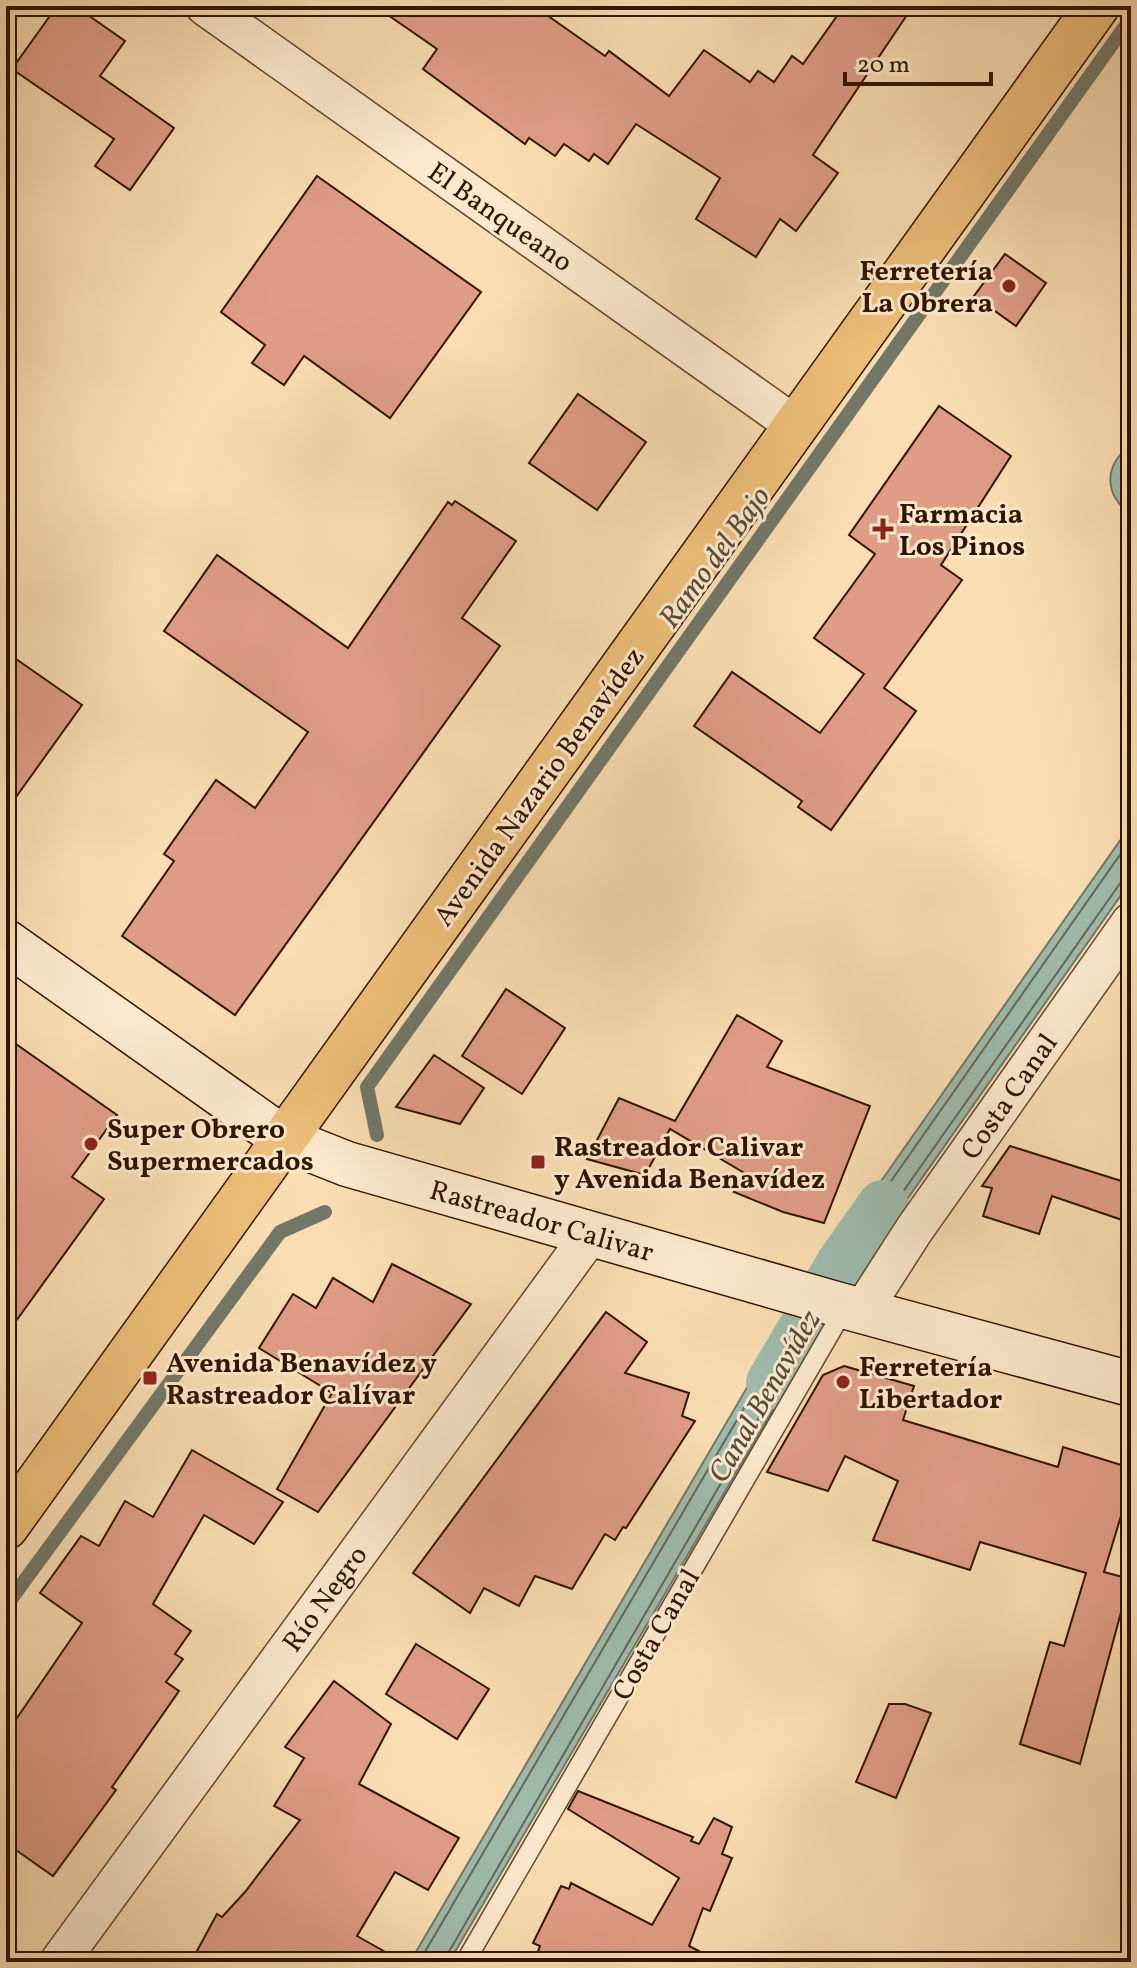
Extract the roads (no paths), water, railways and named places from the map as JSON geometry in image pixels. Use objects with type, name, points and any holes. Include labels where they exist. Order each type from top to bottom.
[{"type":"main road","name":"Avenida Nazario Benavídez","points":[[6,1527],[1097,6]]},
{"type":"main road","name":"Rastreador Calivar","points":[[6,942],[284,1139],[347,1164],[590,1235],[1131,1384]]},
{"type":"street","name":"El Banqueano","points":[[205,6],[796,426]]},
{"type":"street","name":"Costa Canal","points":[[837,1304],[914,1230],[1131,922]]},
{"type":"street","name":"Río Negro","points":[[59,1962],[590,1235]]},
{"type":"lane","name":"Costa Canal","points":[[465,1962],[837,1304]]},
{"type":"water","points":[[1131,446],[1131,514],[1116,499],[1110,480],[1115,461]]},
{"type":"water","points":[[1131,825],[1131,881],[858,1269],[825,1261]]},
{"type":"water","points":[[789,1316],[822,1326],[449,1962],[410,1962]]},
{"type":"waterway","name":"Ramo del Bajo","points":[[377,1135],[367,1087],[1131,18]]},
{"type":"waterway","name":"Canal Benavídez","points":[[772,1383],[842,1264],[883,1206]]},
{"type":"waterway","name":"Ramo del Bajo","points":[[6,1606],[280,1232],[325,1212]]},
{"type":"place","name":"Ferretería La Obrera","points":[[1009,286]]},
{"type":"place","name":"Farmacia Los Pinos","points":[[883,529]]},
{"type":"place","name":"Super Obrero Supermercados","points":[[91,1144]]},
{"type":"place","name":"Rastreador Calivar y Avenida Benavídez","points":[[538,1162]]},
{"type":"place","name":"Avenida Benavídez y Rastreador Calívar","points":[[150,1378]]},
{"type":"place","name":"Ferretería Libertador","points":[[843,1382]]}]
